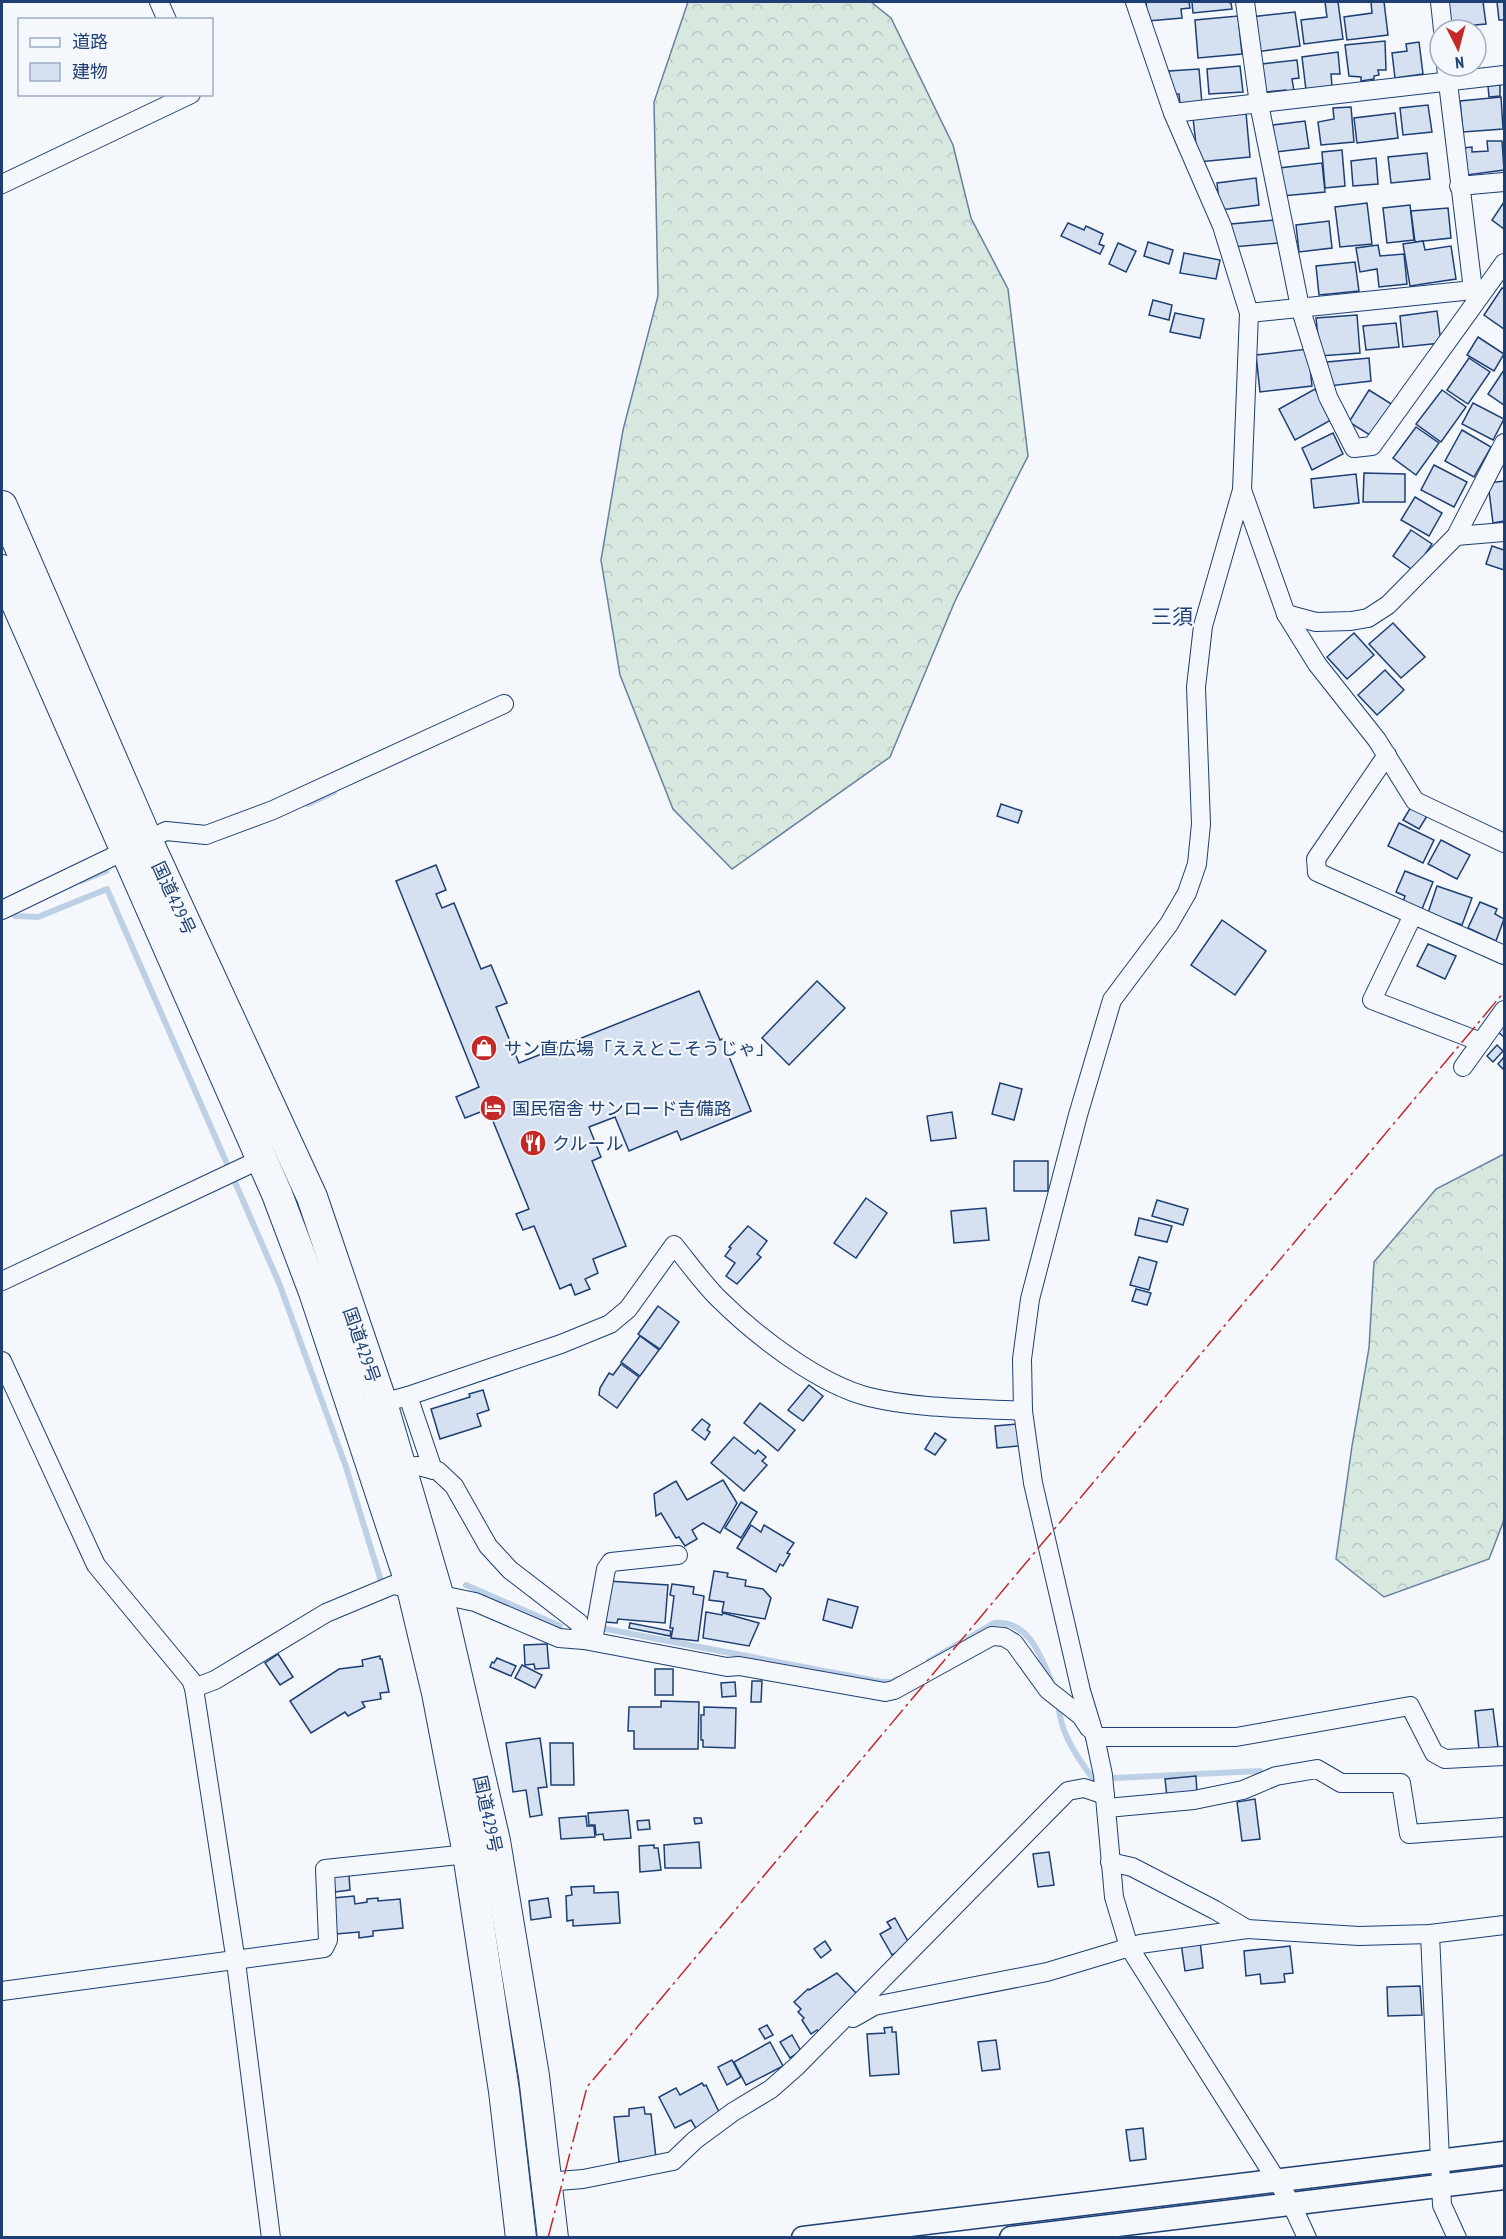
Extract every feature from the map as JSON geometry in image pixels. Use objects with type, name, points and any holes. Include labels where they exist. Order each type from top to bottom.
[{"type":"highway","name":"国道429号","points":[[2,506],[136,846],[242,1168],[277,1194],[314,1292],[381,1403],[372,1467],[425,1591]]},
{"type":"highway","name":"国道429号","points":[[2,570],[136,846],[312,1197],[381,1403],[402,1467],[479,1864],[534,2076],[553,2238]]},
{"type":"highway","name":"国道429号","points":[[479,1864],[521,2238]]},
{"type":"street","points":[[159,2],[166,18]]},
{"type":"street","points":[[1136,2],[1173,113],[1222,226],[1249,314],[1242,490],[1203,626],[1196,687],[1201,824],[1197,864],[1187,893],[1169,924],[1112,999],[1030,1299],[1022,1359],[1023,1411],[1033,1483],[1081,1691],[1095,1737],[1105,1791],[1114,1897],[1129,1947],[1291,2203],[1307,2238]]},
{"type":"street","points":[[1245,2],[1259,104],[1300,307],[1328,397],[1354,448],[1372,446],[1477,293],[1504,263]]},
{"type":"street","points":[[1440,2],[1442,18]]},
{"type":"street","points":[[1488,75],[1504,75]]},
{"type":"street","points":[[1173,113],[1259,104],[1428,77]]},
{"type":"street","points":[[1447,78],[1459,186],[1477,293]]},
{"type":"street","points":[[2,184],[187,96]]},
{"type":"street","points":[[1459,186],[1504,182]]},
{"type":"street","points":[[1249,314],[1300,307],[1477,293]]},
{"type":"street","points":[[1286,614],[1316,622],[1368,618],[1388,605],[1456,536],[1504,443]]},
{"type":"street","points":[[1242,490],[1286,614],[1317,664],[1387,755],[1415,801],[1504,843]]},
{"type":"street","points":[[1456,536],[1504,532]]},
{"type":"street","points":[[2,910],[166,831],[206,835],[273,810],[504,704]]},
{"type":"street","points":[[1387,755],[1316,859],[1317,872],[1504,955]]},
{"type":"street","points":[[1413,915],[1372,1000],[1481,1042]]},
{"type":"street","points":[[1463,1067],[1504,1010]]},
{"type":"street","points":[[2,1281],[242,1168]]},
{"type":"street","points":[[434,1470],[381,1403],[561,1344],[610,1324],[628,1308],[674,1245],[716,1296],[740,1319],[830,1383],[868,1397],[918,1405],[1023,1411]]},
{"type":"street","points":[[2,1361],[96,1564],[191,1680],[195,1688],[236,1962],[271,2238]]},
{"type":"street","points":[[372,1467],[418,1466],[438,1471],[454,1486],[488,1546],[510,1570],[579,1623],[589,1640]]},
{"type":"street","points":[[589,1640],[606,1569],[611,1562],[678,1555]]},
{"type":"street","points":[[195,1688],[215,1680],[326,1613],[393,1585],[475,1602],[559,1638],[589,1640],[727,1667],[739,1666],[885,1692],[894,1690],[992,1636],[1004,1637],[1014,1643],[1048,1690],[1081,1716],[1095,1737]]},
{"type":"street","points":[[1095,1737],[1236,1737],[1410,1706],[1434,1753],[1445,1759],[1504,1756]]},
{"type":"street","points":[[546,2182],[583,2179],[672,2161],[695,2140],[733,2112],[771,2089],[825,2039],[1068,1791],[1084,1788],[1194,1800],[1243,1790],[1276,1776],[1317,1769],[1341,1783],[1401,1783],[1409,1834],[1504,1827]]},
{"type":"street","points":[[1110,1862],[1132,1867],[1247,1929]]},
{"type":"street","points":[[2,1991],[236,1962],[324,1948],[328,1940],[325,1869],[479,1864]]},
{"type":"street","points":[[825,2039],[847,2022],[874,2006],[1047,1972],[1129,1947],[1247,1929],[1359,1936],[1430,1934],[1504,1925]]},
{"type":"street","points":[[1430,1934],[1442,2205],[1456,2238]]},
{"type":"street","points":[[803,2238],[1504,2153]]},
{"type":"street","points":[[1011,2238],[1504,2178]]},
{"type":"green space","points":[[688,2],[871,2],[891,18],[953,145],[971,218],[1008,289],[1028,456],[955,601],[890,757],[732,869],[673,809],[620,675],[601,560],[623,430],[658,296],[654,102]]},
{"type":"green space","points":[[1504,1154],[1504,1520],[1489,1559],[1384,1597],[1336,1559],[1369,1348],[1374,1262],[1436,1189]]},
{"type":"building","points":[[1146,2],[1189,2],[1190,8],[1181,9],[1182,18],[1148,21]]},
{"type":"building","points":[[1192,2],[1227,2],[1231,3],[1232,9],[1193,13]]},
{"type":"building","points":[[1325,2],[1338,2],[1343,39],[1304,44],[1301,20],[1327,17]]},
{"type":"building","points":[[1371,2],[1384,2],[1388,35],[1347,40],[1344,17],[1372,13]]},
{"type":"building","points":[[1448,2],[1483,2],[1485,18],[1450,18]]},
{"type":"building","points":[[1497,2],[1504,2],[1504,20],[1499,20]]},
{"type":"building","points":[[1295,12],[1300,46],[1256,52],[1251,17]]},
{"type":"building","points":[[1238,16],[1242,54],[1198,58],[1195,20]]},
{"type":"building","points":[[1385,41],[1386,70],[1378,70],[1379,75],[1374,76],[1374,79],[1361,81],[1361,77],[1349,76],[1345,45]]},
{"type":"building","points":[[1419,42],[1423,74],[1395,78],[1392,53],[1407,51],[1406,44]]},
{"type":"building","points":[[1338,52],[1340,74],[1331,74],[1332,86],[1306,90],[1302,57]]},
{"type":"building","points":[[1297,60],[1299,78],[1292,79],[1294,91],[1266,92],[1262,64]]},
{"type":"building","points":[[1240,66],[1243,92],[1209,94],[1207,69]]},
{"type":"building","points":[[1199,69],[1202,104],[1180,104],[1179,94],[1172,95],[1169,71]]},
{"type":"building","points":[[1500,85],[1500,96],[1489,97],[1488,86]]},
{"type":"building","points":[[1501,97],[1503,129],[1463,132],[1460,101]]},
{"type":"building","points":[[1428,105],[1432,132],[1403,135],[1400,108]]},
{"type":"building","points":[[1351,107],[1354,142],[1321,145],[1318,122],[1334,119],[1333,108]]},
{"type":"building","points":[[1246,113],[1250,157],[1198,162],[1193,118]]},
{"type":"building","points":[[1395,113],[1398,138],[1357,143],[1354,118]]},
{"type":"building","points":[[1305,121],[1309,148],[1276,152],[1273,125]]},
{"type":"building","points":[[1487,141],[1502,141],[1504,170],[1467,175],[1463,148],[1472,147],[1472,152],[1488,151]]},
{"type":"building","points":[[1342,150],[1345,186],[1325,188],[1322,152]]},
{"type":"building","points":[[1427,153],[1430,179],[1391,183],[1388,157]]},
{"type":"building","points":[[1376,158],[1378,184],[1353,186],[1351,161]]},
{"type":"building","points":[[1322,163],[1325,192],[1282,196],[1279,168]]},
{"type":"building","points":[[1256,178],[1259,205],[1220,210],[1217,183]]},
{"type":"building","points":[[1504,202],[1504,229],[1492,220]]},
{"type":"building","points":[[1367,203],[1372,244],[1340,247],[1335,207]]},
{"type":"building","points":[[1410,205],[1414,240],[1387,243],[1383,208]]},
{"type":"building","points":[[1448,208],[1451,238],[1415,242],[1411,211]]},
{"type":"building","points":[[1276,220],[1278,243],[1233,247],[1231,224]]},
{"type":"building","points":[[1329,221],[1332,248],[1299,252],[1296,225]]},
{"type":"building","points":[[1068,223],[1084,230],[1086,226],[1103,234],[1099,244],[1104,246],[1100,254],[1061,236]]},
{"type":"building","points":[[1423,241],[1425,250],[1451,246],[1456,279],[1410,286],[1403,244]]},
{"type":"building","points":[[1148,242],[1173,250],[1169,264],[1144,256]]},
{"type":"building","points":[[1118,243],[1136,251],[1126,272],[1109,264]]},
{"type":"building","points":[[1378,245],[1380,256],[1404,254],[1407,284],[1379,287],[1377,269],[1360,272],[1356,248]]},
{"type":"building","points":[[1184,253],[1220,260],[1216,279],[1180,273]]},
{"type":"building","points":[[1355,262],[1359,291],[1319,295],[1316,266]]},
{"type":"building","points":[[1502,288],[1504,289],[1504,329],[1484,315]]},
{"type":"building","points":[[1153,300],[1172,305],[1169,320],[1149,315]]},
{"type":"building","points":[[1437,311],[1441,343],[1403,347],[1400,316]]},
{"type":"building","points":[[1175,313],[1204,319],[1200,338],[1170,332]]},
{"type":"building","points":[[1357,315],[1360,353],[1320,356],[1316,318]]},
{"type":"building","points":[[1396,323],[1399,347],[1366,350],[1363,326]]},
{"type":"building","points":[[1478,337],[1504,354],[1494,371],[1467,355]]},
{"type":"building","points":[[1308,349],[1312,386],[1260,392],[1256,355]]},
{"type":"building","points":[[1369,358],[1371,381],[1329,386],[1327,362]]},
{"type":"building","points":[[1469,358],[1490,372],[1468,404],[1447,390]]},
{"type":"building","points":[[1504,370],[1504,405],[1488,394]]},
{"type":"building","points":[[1315,389],[1331,420],[1295,440],[1279,409]]},
{"type":"building","points":[[1369,390],[1393,405],[1373,437],[1349,422]]},
{"type":"building","points":[[1442,390],[1466,407],[1441,442],[1416,424]]},
{"type":"building","points":[[1473,403],[1504,419],[1493,440],[1462,424]]},
{"type":"building","points":[[1416,427],[1439,443],[1416,475],[1393,458]]},
{"type":"building","points":[[1462,430],[1491,447],[1474,477],[1445,461]]},
{"type":"building","points":[[1333,433],[1343,454],[1312,470],[1302,448]]},
{"type":"building","points":[[1434,465],[1467,482],[1454,507],[1421,490]]},
{"type":"building","points":[[1364,473],[1405,474],[1405,502],[1363,502]]},
{"type":"building","points":[[1356,474],[1359,503],[1314,508],[1311,479]]},
{"type":"building","points":[[1504,481],[1504,521],[1493,523],[1488,483]]},
{"type":"building","points":[[1415,497],[1442,513],[1429,536],[1401,520]]},
{"type":"building","points":[[1411,530],[1432,544],[1414,571],[1393,556]]},
{"type":"building","points":[[1492,546],[1504,550],[1504,570],[1486,564]]},
{"type":"building","points":[[1393,623],[1425,657],[1401,678],[1369,644]]},
{"type":"building","points":[[1354,633],[1374,655],[1347,679],[1327,657]]},
{"type":"building","points":[[1385,670],[1404,690],[1377,715],[1358,695]]},
{"type":"building","points":[[1001,804],[1022,811],[1018,823],[997,816]]},
{"type":"building","points":[[1411,807],[1427,816],[1419,829],[1403,820]]},
{"type":"building","points":[[1399,823],[1434,840],[1423,863],[1388,846]]},
{"type":"building","points":[[1441,840],[1470,855],[1457,879],[1428,864]]},
{"type":"building","points":[[436,865],[446,890],[436,894],[442,908],[454,903],[481,969],[491,965],[507,1003],[496,1007],[519,1063],[699,991],[720,1040],[722,1039],[751,1111],[681,1140],[677,1131],[629,1151],[615,1117],[589,1127],[601,1157],[592,1161],[626,1246],[593,1259],[598,1273],[585,1279],[590,1289],[575,1295],[571,1284],[560,1289],[534,1226],[523,1230],[516,1214],[529,1209],[488,1109],[465,1118],[456,1097],[479,1087],[396,881]]},
{"type":"building","points":[[1405,871],[1433,882],[1422,909],[1403,902],[1405,896],[1396,892]]},
{"type":"building","points":[[1437,886],[1472,898],[1462,925],[1428,913]]},
{"type":"building","points":[[1480,902],[1497,909],[1495,914],[1504,919],[1496,941],[1468,928]]},
{"type":"building","points":[[1222,920],[1266,951],[1235,995],[1191,965]]},
{"type":"building","points":[[1428,944],[1456,956],[1445,979],[1417,966]]},
{"type":"building","points":[[817,981],[845,1008],[789,1065],[762,1038]]},
{"type":"building","points":[[1504,1023],[1504,1037],[1498,1032]]},
{"type":"building","points":[[1497,1045],[1503,1051],[1493,1062],[1487,1056]]},
{"type":"building","points":[[1504,1057],[1504,1070],[1498,1064]]},
{"type":"building","points":[[1000,1083],[1022,1089],[1014,1120],[992,1114]]},
{"type":"building","points":[[952,1112],[956,1138],[931,1141],[927,1116]]},
{"type":"building","points":[[1014,1161],[1048,1161],[1048,1191],[1014,1191]]},
{"type":"building","points":[[866,1198],[887,1213],[856,1258],[834,1243]]},
{"type":"building","points":[[1157,1200],[1188,1209],[1183,1225],[1152,1216]]},
{"type":"building","points":[[986,1208],[989,1240],[954,1243],[951,1211]]},
{"type":"building","points":[[1139,1218],[1172,1226],[1167,1242],[1135,1235]]},
{"type":"building","points":[[748,1226],[767,1241],[757,1254],[761,1257],[737,1284],[726,1276],[735,1263],[725,1256],[731,1248],[729,1247]]},
{"type":"building","points":[[1139,1257],[1157,1262],[1149,1290],[1130,1285]]},
{"type":"building","points":[[1136,1289],[1151,1293],[1147,1305],[1132,1301]]},
{"type":"building","points":[[658,1306],[679,1322],[660,1349],[638,1334]]},
{"type":"building","points":[[640,1336],[659,1350],[640,1376],[621,1362]]},
{"type":"building","points":[[621,1364],[639,1377],[617,1408],[599,1395],[600,1388],[609,1373],[613,1375]]},
{"type":"building","points":[[809,1385],[823,1396],[803,1421],[788,1410]]},
{"type":"building","points":[[483,1390],[489,1410],[477,1414],[481,1426],[440,1439],[431,1409],[470,1397],[469,1394]]},
{"type":"building","points":[[760,1403],[795,1430],[778,1451],[744,1423]]},
{"type":"building","points":[[702,1419],[710,1425],[707,1430],[710,1432],[705,1440],[692,1430]]},
{"type":"building","points":[[1017,1424],[1019,1446],[997,1448],[995,1426]]},
{"type":"building","points":[[935,1433],[946,1440],[935,1455],[925,1449]]},
{"type":"building","points":[[734,1437],[755,1454],[758,1450],[766,1457],[762,1461],[767,1465],[744,1491],[711,1463]]},
{"type":"building","points":[[723,1480],[737,1503],[720,1533],[703,1523],[692,1530],[697,1539],[685,1546],[679,1537],[676,1538],[661,1513],[656,1516],[654,1494],[676,1481],[687,1500]]},
{"type":"building","points":[[741,1502],[757,1512],[741,1538],[725,1528]]},
{"type":"building","points":[[751,1525],[761,1532],[764,1525],[794,1543],[787,1553],[790,1554],[783,1566],[780,1564],[776,1572],[737,1548]]},
{"type":"building","points":[[714,1571],[728,1573],[727,1577],[746,1580],[745,1586],[763,1589],[771,1598],[765,1619],[722,1612],[724,1602],[709,1600]]},
{"type":"building","points":[[608,1581],[668,1585],[665,1623],[618,1619],[617,1623],[605,1622]]},
{"type":"building","points":[[672,1584],[694,1587],[693,1594],[704,1596],[698,1641],[671,1638],[674,1596],[670,1595]]},
{"type":"building","points":[[828,1599],[858,1607],[852,1628],[823,1620]]},
{"type":"building","points":[[706,1612],[722,1615],[723,1613],[759,1623],[749,1646],[703,1638]]},
{"type":"building","points":[[630,1623],[671,1631],[670,1636],[629,1628]]},
{"type":"building","points":[[547,1644],[549,1668],[535,1669],[534,1664],[525,1665],[524,1645]]},
{"type":"building","points":[[278,1654],[293,1677],[280,1685],[265,1663]]},
{"type":"building","points":[[380,1656],[389,1692],[380,1693],[381,1699],[362,1702],[365,1707],[348,1716],[345,1712],[311,1733],[290,1701],[339,1669],[363,1666],[362,1660]]},
{"type":"building","points":[[497,1658],[516,1666],[511,1676],[490,1667]]},
{"type":"building","points":[[522,1665],[542,1675],[535,1688],[515,1678]]},
{"type":"building","points":[[655,1669],[673,1669],[673,1695],[655,1695]]},
{"type":"building","points":[[752,1681],[762,1681],[761,1702],[751,1702]]},
{"type":"building","points":[[735,1682],[736,1696],[722,1697],[721,1683]]},
{"type":"building","points":[[661,1701],[699,1702],[698,1749],[634,1749],[634,1731],[628,1731],[629,1707],[661,1707]]},
{"type":"building","points":[[704,1707],[736,1708],[735,1748],[703,1747],[701,1715],[704,1715]]},
{"type":"building","points":[[1493,1709],[1498,1747],[1479,1749],[1475,1711]]},
{"type":"building","points":[[540,1738],[547,1787],[538,1788],[542,1815],[530,1817],[526,1790],[513,1792],[506,1743]]},
{"type":"building","points":[[550,1743],[573,1743],[574,1785],[551,1785]]},
{"type":"building","points":[[1196,1776],[1197,1794],[1167,1797],[1165,1779]]},
{"type":"building","points":[[1255,1799],[1260,1839],[1242,1841],[1237,1802]]},
{"type":"building","points":[[628,1810],[631,1838],[604,1840],[603,1834],[596,1835],[595,1825],[589,1825],[588,1813]]},
{"type":"building","points":[[586,1816],[587,1826],[594,1826],[595,1837],[561,1839],[559,1818]]},
{"type":"building","points":[[694,1818],[701,1818],[702,1823],[695,1824]]},
{"type":"building","points":[[649,1820],[650,1829],[638,1830],[637,1821]]},
{"type":"building","points":[[699,1842],[701,1868],[665,1868],[664,1845]]},
{"type":"building","points":[[654,1845],[654,1848],[658,1848],[661,1870],[640,1872],[639,1846]]},
{"type":"building","points":[[1049,1852],[1054,1885],[1038,1887],[1033,1854]]},
{"type":"building","points":[[349,1875],[350,1890],[335,1892],[333,1876]]},
{"type":"building","points":[[594,1886],[594,1893],[618,1892],[620,1923],[573,1926],[573,1920],[567,1921],[566,1896],[572,1895],[571,1887]]},
{"type":"building","points":[[354,1896],[355,1904],[367,1902],[367,1899],[378,1898],[378,1901],[400,1899],[403,1928],[373,1931],[373,1936],[359,1938],[359,1932],[336,1934],[333,1898]]},
{"type":"building","points":[[548,1898],[551,1917],[531,1920],[529,1901]]},
{"type":"building","points":[[895,1918],[910,1945],[892,1955],[880,1934],[891,1928],[887,1922]]},
{"type":"building","points":[[825,1941],[831,1950],[821,1958],[814,1949]]},
{"type":"building","points":[[1200,1941],[1203,1968],[1185,1971],[1181,1943]]},
{"type":"building","points":[[1290,1946],[1293,1973],[1284,1974],[1285,1982],[1261,1984],[1260,1974],[1246,1976],[1244,1951]]},
{"type":"building","points":[[837,1973],[859,1996],[822,2035],[817,2030],[811,2034],[802,2020],[804,2018],[798,2012],[801,2009],[794,2002],[808,1989]]},
{"type":"building","points":[[1420,1986],[1422,2015],[1388,2016],[1387,1987]]},
{"type":"building","points":[[767,2025],[773,2035],[765,2039],[759,2029]]},
{"type":"building","points":[[892,2027],[892,2032],[896,2032],[899,2074],[870,2076],[867,2034],[885,2033],[884,2028]]},
{"type":"building","points":[[792,2035],[801,2051],[790,2058],[780,2042]]},
{"type":"building","points":[[996,2040],[1000,2069],[982,2071],[978,2042]]},
{"type":"building","points":[[770,2042],[783,2066],[746,2085],[734,2062]]},
{"type":"building","points":[[732,2060],[741,2077],[727,2085],[718,2067]]},
{"type":"building","points":[[702,2083],[706,2085],[720,2114],[698,2132],[691,2120],[675,2128],[659,2097],[676,2088],[680,2095]]},
{"type":"building","points":[[644,2107],[645,2114],[651,2114],[656,2158],[619,2162],[614,2117],[629,2116],[629,2109]]},
{"type":"building","points":[[1143,2128],[1146,2159],[1130,2161],[1126,2130]]},
{"type":"waterway","points":[[308,804],[334,792]]},
{"type":"waterway","points":[[81,881],[106,871]]},
{"type":"waterway","points":[[9,912],[11,911],[15,916],[38,917],[107,889],[279,1283],[346,1467],[381,1581]]},
{"type":"waterway","points":[[466,1585],[560,1626]]},
{"type":"waterway","points":[[929,1661],[994,1623],[1006,1624],[1016,1627],[1032,1642],[1052,1683]]},
{"type":"waterway","points":[[601,1628],[882,1682],[892,1682],[897,1679]]},
{"type":"waterway","points":[[1059,1710],[1067,1738],[1093,1779],[1260,1771]]},
{"type":"power","points":[[548,2238],[587,2087],[1504,992]]},
{"type":"place","name":"サン直広場「ええとこそうじゃ」","points":[[484,1048]]},
{"type":"place","name":"国民宿舎 サンロード吉備路","points":[[493,1108]]},
{"type":"place","name":"クルール","points":[[533,1143]]},
{"type":"district","name":"三須","points":[[1172,616]]}]
